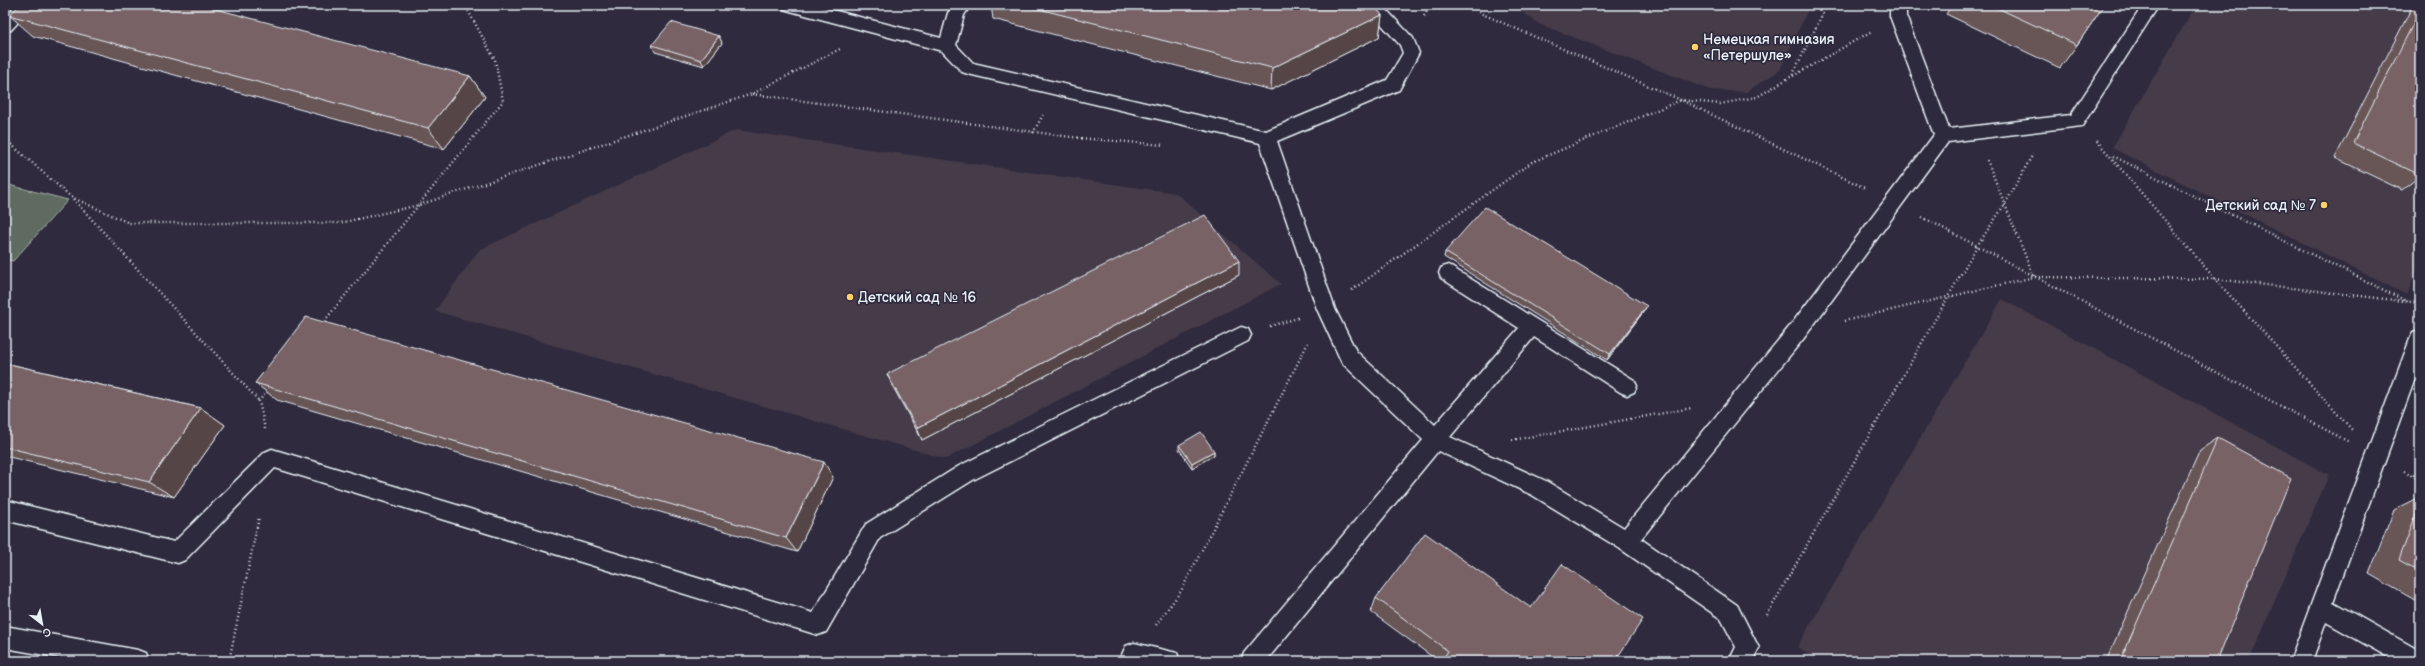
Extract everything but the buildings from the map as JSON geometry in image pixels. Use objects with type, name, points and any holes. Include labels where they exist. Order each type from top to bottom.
[{"type":"lane","points":[[5,26],[26,5]]},
{"type":"lane","points":[[790,5],[947,46],[968,68],[1267,138],[1392,85],[1411,53],[1407,42],[1372,5]]},
{"type":"lane","points":[[947,46],[956,13],[963,5]]},
{"type":"lane","points":[[1626,541],[1797,332],[1893,201],[1943,136],[2076,121],[2151,5]]},
{"type":"lane","points":[[1898,10],[1943,136]]},
{"type":"lane","points":[[1267,138],[1326,309],[1349,357],[1436,439],[1453,450],[1539,488],[1626,541],[1729,612],[1744,654]]},
{"type":"lane","points":[[1448,273],[1627,386]]},
{"type":"lane","points":[[1252,661],[1532,326]]},
{"type":"lane","points":[[5,510],[178,553],[272,458],[818,625],[873,531],[966,473],[1242,335]]},
{"type":"lane","points":[[2301,661],[2420,339]]},
{"type":"lane","points":[[2321,607],[2416,661]]},
{"type":"lane","points":[[5,637],[138,661]]},
{"type":"lane","points":[[1132,657],[1169,661]]},
{"type":"path","points":[[319,328],[503,101],[495,60],[465,5]]},
{"type":"path","points":[[1474,5],[1480,13],[1681,100],[1893,201],[2034,277],[2420,479]]},
{"type":"path","points":[[1792,76],[1827,5]]},
{"type":"path","points":[[1242,335],[1326,309],[1532,162],[1681,100],[1720,104],[1757,97],[1898,10]]},
{"type":"path","points":[[71,197],[129,223],[340,223],[419,205],[752,94],[800,71],[876,28]]},
{"type":"path","points":[[752,94],[1079,138],[1171,146]]},
{"type":"path","points":[[2076,121],[2110,155],[2215,279],[2377,457]]},
{"type":"path","points":[[1744,654],[1977,246],[2005,204],[2050,124]]},
{"type":"path","points":[[1975,132],[2034,277]]},
{"type":"path","points":[[5,139],[71,197],[259,401],[272,458]]},
{"type":"path","points":[[2110,155],[2408,302]]},
{"type":"path","points":[[1797,332],[2034,277],[2215,279],[2408,302],[2420,302]]},
{"type":"path","points":[[1132,657],[1181,591],[1326,309]]},
{"type":"path","points":[[259,401],[269,389]]},
{"type":"path","points":[[1508,440],[1742,399]]},
{"type":"path","points":[[229,661],[260,512]]},
{"type":"shaded area","name":"Немецкая гимназия «Петершуле»","points":[[1512,5],[1810,5],[1780,70],[1746,92],[1710,90],[1539,24]]},
{"type":"shaded area","name":"Детский сад № 7","points":[[2196,5],[2420,5],[2420,263],[2407,295],[2112,148]]},
{"type":"shaded area","name":"Детский сад № 16","points":[[736,130],[1176,193],[1281,284],[946,459],[435,311],[479,250]]},
{"type":"shaded area","points":[[5,184],[68,200],[13,261],[5,259]]},
{"type":"shaded area","points":[[2002,299],[2329,475],[2249,661],[1818,661],[1797,647]]},
{"type":"place","name":"Немецкая гимназия «Петершуле»","points":[[1695,47]]},
{"type":"place","name":"Детский сад № 7","points":[[2324,205]]},
{"type":"place","name":"Детский сад № 16","points":[[850,297]]}]
